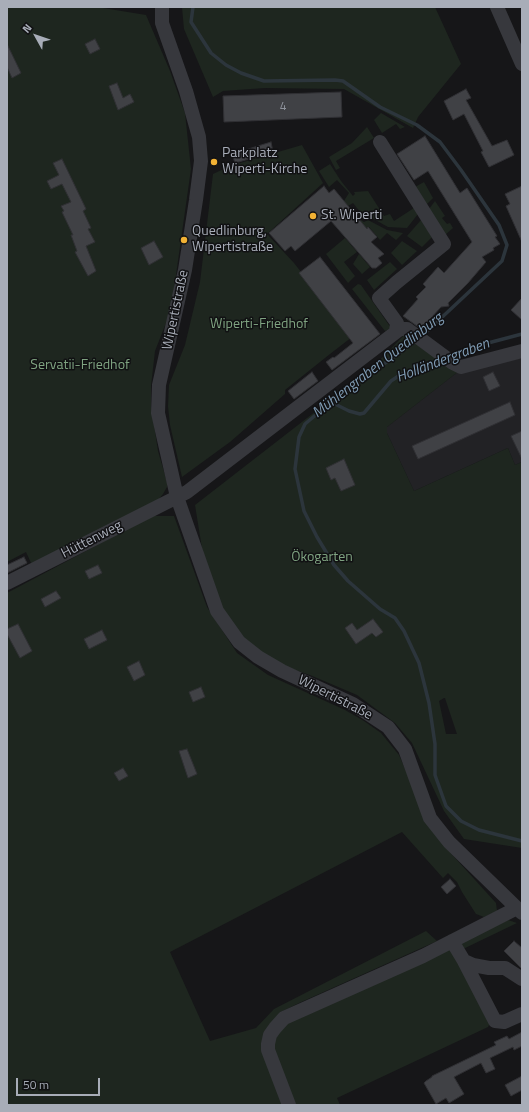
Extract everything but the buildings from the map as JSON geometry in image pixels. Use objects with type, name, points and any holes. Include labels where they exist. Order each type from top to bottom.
[{"type":"street","name":"Wipertistraße","points":[[157,7],[186,91],[199,137],[201,161],[185,270],[159,385],[158,413],[177,497],[217,611],[239,642],[258,657],[282,671],[354,704],[388,726],[405,749],[430,818],[450,842],[519,910]]},
{"type":"street","points":[[497,7],[520,55]]},
{"type":"street","points":[[380,142],[444,244],[379,298],[397,323],[396,331]]},
{"type":"street","points":[[177,497],[187,492],[400,328],[405,328],[453,363],[461,367],[522,351]]},
{"type":"street","name":"Hüttenweg","points":[[7,583],[177,497]]},
{"type":"street","points":[[289,1105],[268,1050],[268,1044],[275,1028],[284,1018],[423,956],[519,910]]},
{"type":"street","points":[[452,941],[495,1021],[504,1022],[522,1014]]},
{"type":"street","points":[[464,961],[473,966],[505,968],[522,979]]},
{"type":"shaded area","points":[[522,358],[522,462],[515,465],[508,448],[414,491],[387,433],[387,427],[459,371]]},
{"type":"green space","name":"Servatii-Friedhof","points":[[7,7],[97,7],[146,15],[170,71],[185,113],[191,169],[171,310],[155,351],[151,386],[151,405],[158,451],[167,482],[167,487],[158,500],[32,565],[26,552],[7,562]]},
{"type":"green space","points":[[182,7],[435,7],[461,64],[418,117],[413,128],[344,89],[265,88],[223,91],[213,97],[184,29]]},
{"type":"green space","points":[[381,113],[405,127],[400,129],[396,124],[382,133],[374,120]]},
{"type":"green space","points":[[367,127],[374,138],[336,161],[340,168],[336,170],[329,157],[352,143]]},
{"type":"green space","name":"Wiperti-Friedhof","points":[[302,145],[323,183],[267,234],[294,263],[352,337],[285,390],[285,394],[230,442],[182,477],[170,425],[168,406],[169,385],[185,345],[200,282],[213,174],[230,166]]},
{"type":"green space","points":[[330,164],[353,196],[355,194],[354,192],[368,191],[384,216],[390,214],[394,221],[414,208],[418,214],[407,228],[388,227],[370,217],[367,212],[361,213],[353,203],[345,208],[342,204],[349,193],[337,180],[329,187],[319,171]]},
{"type":"green space","points":[[424,182],[433,198],[426,205],[415,187]]},
{"type":"green space","points":[[435,201],[445,216],[442,218],[447,224],[450,223],[453,228],[445,235],[429,209]]},
{"type":"green space","points":[[359,219],[364,222],[368,220],[387,230],[403,233],[396,240],[387,233],[380,240],[369,227],[363,231],[356,222]]},
{"type":"green space","points":[[421,220],[432,237],[422,247],[407,236]]},
{"type":"green space","points":[[345,238],[357,252],[344,262],[355,276],[348,283],[326,254]]},
{"type":"green space","points":[[402,241],[417,251],[402,265],[391,253]]},
{"type":"green space","points":[[359,254],[370,267],[362,274],[353,264]]},
{"type":"green space","points":[[390,262],[397,269],[374,290],[367,280]]},
{"type":"green space","points":[[358,284],[361,285],[391,328],[385,331],[352,289]]},
{"type":"green space","name":"Ökogarten","points":[[405,334],[459,371],[387,427],[387,433],[414,491],[508,448],[515,465],[522,462],[522,848],[464,839],[444,811],[412,743],[395,723],[357,695],[310,675],[289,668],[264,656],[244,639],[225,614],[205,567],[195,505],[374,366]],"holes":[[[445,698],[457,734],[446,734],[439,701]]]},
{"type":"green space","points":[[152,516],[174,516],[207,607],[237,653],[268,675],[345,710],[381,733],[399,755],[415,792],[446,848],[496,903],[497,911],[484,917],[476,914],[457,882],[448,873],[443,878],[402,832],[170,952],[210,1041],[256,1028],[274,1009],[426,931],[437,941],[281,1012],[268,1027],[284,1105],[7,1105],[7,593]]},
{"type":"green space","points":[[508,920],[517,923],[461,950],[458,943]]},
{"type":"green space","points":[[448,948],[455,953],[491,1021],[488,1027],[337,1098],[340,1105],[293,1105],[273,1052],[274,1038],[288,1020]]},
{"type":"waterway","name":"Mühlengraben Quedlinburg","points":[[193,7],[191,22],[211,53],[226,65],[241,73],[264,81],[343,81],[380,107],[417,125],[440,142],[461,170],[499,225],[507,245],[502,261],[422,336]]},
{"type":"waterway","name":"Holländergraben","points":[[452,356],[488,343],[522,334]]},
{"type":"waterway","name":"Mühlengraben Quedlinburg","points":[[417,340],[331,402],[305,424],[299,437],[295,469],[304,511],[317,537],[334,565],[348,581],[380,609],[395,618],[404,631],[419,663],[429,703],[435,744],[435,775],[446,806],[461,821],[479,830],[522,841]]},
{"type":"waterway","name":"Holländergraben","points":[[331,402],[349,411],[360,414],[364,413],[391,381],[400,375],[442,360]]},
{"type":"place","name":"Parkplatz Wiperti-Kirche","points":[[214,162]]},
{"type":"place","name":"St. Wiperti","points":[[313,216]]},
{"type":"place","name":"Quedlinburg, Wipertistraße","points":[[184,240]]}]
